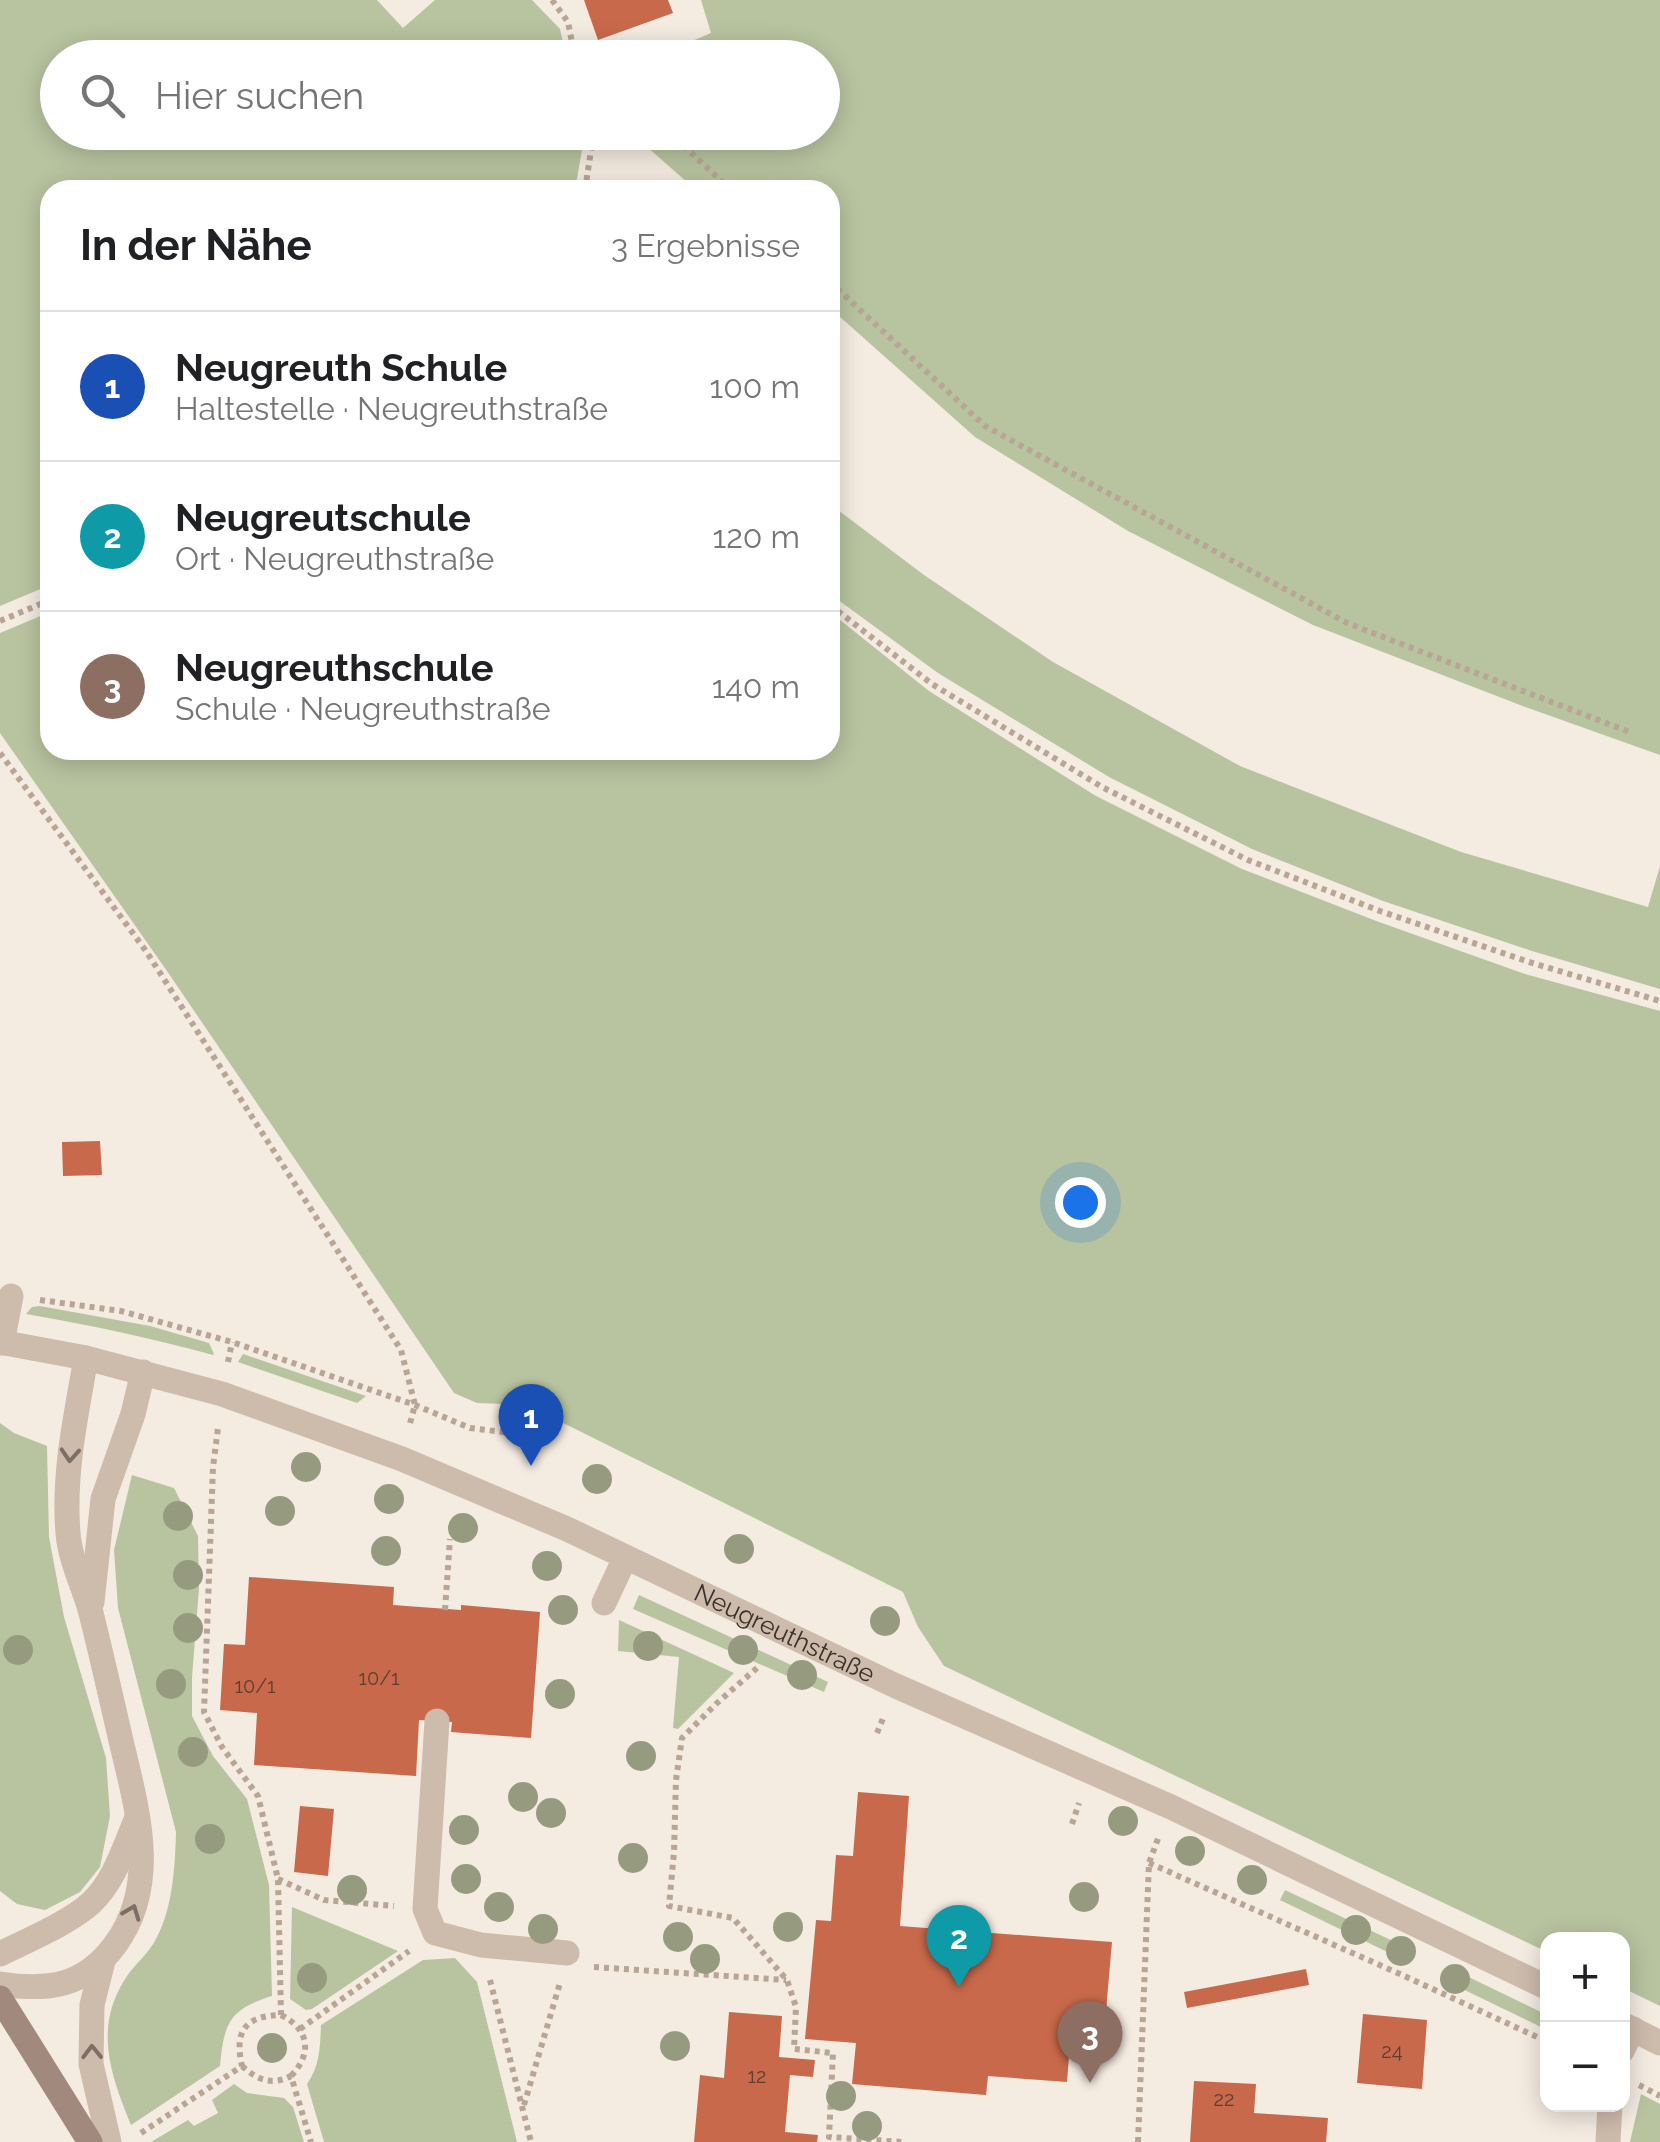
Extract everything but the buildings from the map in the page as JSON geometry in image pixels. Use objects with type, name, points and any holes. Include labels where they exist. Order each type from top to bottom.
[{"type":"main road","points":[[0,1998],[90,2142]]},
{"type":"street","points":[[1,1342],[11,1296]]},
{"type":"street","name":"Neugreuthstraße","points":[[1,1342],[86,1358],[222,1394],[402,1459],[567,1530],[896,1686],[1171,1807],[1540,1984]]},
{"type":"street","points":[[86,1358],[72,1438],[68,1537],[90,1612],[138,1815],[142,1864],[136,1907],[104,1961],[92,2005],[91,2064],[109,2142]]},
{"type":"street","points":[[90,1612],[103,1499],[133,1414],[143,1372]]},
{"type":"street","points":[[604,1603],[625,1558]]},
{"type":"street","points":[[437,1721],[430,1921],[481,1945],[566,1959]]},
{"type":"street","points":[[0,1954],[91,1903],[113,1874],[138,1815]]},
{"type":"street","points":[[0,1984],[30,1988],[62,1985],[104,1961]]},
{"type":"street","points":[[1630,2036],[1660,2043]]},
{"type":"street","points":[[1608,2142],[1610,2112]]},
{"type":"path","points":[[552,0],[568,22],[572,40]]},
{"type":"path","points":[[587,180],[591,150]]},
{"type":"path","points":[[688,150],[720,180]]},
{"type":"path","points":[[840,291],[985,426],[1347,624],[1632,733]]},
{"type":"path","points":[[0,621],[40,604]]},
{"type":"path","points":[[840,613],[932,684],[983,715],[1102,787],[1248,860],[1417,924],[1660,1001]]},
{"type":"path","points":[[0,754],[146,951],[401,1350],[415,1405]]},
{"type":"path","points":[[11,1296],[121,1312],[232,1342],[470,1428],[544,1437]]},
{"type":"path","points":[[213,1467],[204,1712],[222,1747],[258,1796],[278,1880],[281,2015]]},
{"type":"path","points":[[445,1610],[450,1539]]},
{"type":"path","points":[[758,1668],[682,1738],[669,1906],[734,1918],[787,1980],[796,2007],[794,2049],[833,2053],[829,2140],[902,2142]]},
{"type":"path","points":[[1072,1824],[1081,1797]]},
{"type":"path","points":[[1138,2142],[1149,1863],[1171,1807]]},
{"type":"path","points":[[1149,1863],[1540,2038]]},
{"type":"path","points":[[278,1880],[324,1900],[430,1921]]},
{"type":"path","points":[[300,2029],[430,1921]]},
{"type":"path","points":[[481,1945],[532,2142]]},
{"type":"path","points":[[523,2107],[566,1959],[787,1980]]},
{"type":"path","points":[[281,2015],[300,2029],[305,2052],[300,2067],[291,2076],[271,2082],[256,2078],[242,2066],[238,2046],[245,2026],[260,2016],[281,2015]]},
{"type":"path","points":[[128,2142],[242,2066]]},
{"type":"path","points":[[291,2076],[310,2142]]},
{"type":"green space","points":[[0,0],[377,0],[403,28],[435,0],[532,0],[560,29],[562,40],[40,40],[40,150],[582,150],[577,180],[40,180],[40,589],[0,606]]},
{"type":"green space","points":[[701,0],[1660,0],[1660,755],[1313,625],[1128,531],[975,437],[840,317],[840,180],[685,180],[651,150],[840,150],[840,40],[695,40],[711,33]]},
{"type":"green space","points":[[840,512],[924,575],[1053,662],[1240,766],[1461,852],[1648,907],[1660,866],[1660,989],[1383,901],[1252,849],[1109,777],[938,673],[840,601]]},
{"type":"green space","points":[[40,616],[40,760],[840,760],[840,620],[929,691],[1096,796],[1242,869],[1525,974],[1660,1011],[1660,2006],[1630,1991],[1630,1932],[1540,1932],[1540,1949],[944,1666],[918,1627],[903,1592],[527,1405],[477,1403],[454,1393],[0,733],[0,633]]},
{"type":"green space","points":[[32,1307],[150,1326],[209,1343],[214,1354],[26,1314]]},
{"type":"green space","points":[[243,1354],[366,1396],[357,1403],[238,1362]]},
{"type":"green space","points":[[0,1423],[47,1446],[49,1537],[64,1617],[106,1758],[110,1816],[100,1867],[80,1892],[45,1910],[17,1904],[0,1891]]},
{"type":"green space","points":[[132,1475],[174,1488],[198,1536],[192,1716],[213,1756],[247,1799],[269,1885],[272,1996],[247,2006],[232,2019],[224,2038],[220,2066],[131,2125],[108,2050],[110,2013],[127,1976],[150,1949],[162,1927],[172,1887],[176,1832],[118,1608],[114,1550]]},
{"type":"green space","points":[[639,1595],[828,1682],[824,1692],[633,1609]]},
{"type":"green space","points":[[619,1620],[734,1673],[678,1729],[673,1728],[679,1657],[618,1651]]},
{"type":"green space","points":[[1285,1890],[1412,1950],[1406,1961],[1280,1900]]},
{"type":"green space","points":[[292,1907],[398,1951],[306,2010],[290,1999]]},
{"type":"green space","points":[[455,1958],[477,1982],[517,2142],[324,2142],[307,2084],[317,2063],[321,2025],[423,1960]]},
{"type":"green space","points":[[1450,1968],[1540,2012],[1540,2027],[1444,1980]]},
{"type":"green space","points":[[234,2084],[247,2093],[284,2098],[293,2107],[304,2142],[151,2142],[188,2120],[194,2126],[218,2113],[212,2100]]},
{"type":"green space","points":[[1641,2094],[1660,2104],[1660,2142],[1630,2142]]},
{"type":"place","name":"Neugreuth Schule","points":[[531,1466]]},
{"type":"place","name":"Neugreutschule","points":[[959,1987]]},
{"type":"place","name":"Neugreuthschule","points":[[1090,2083]]}]
